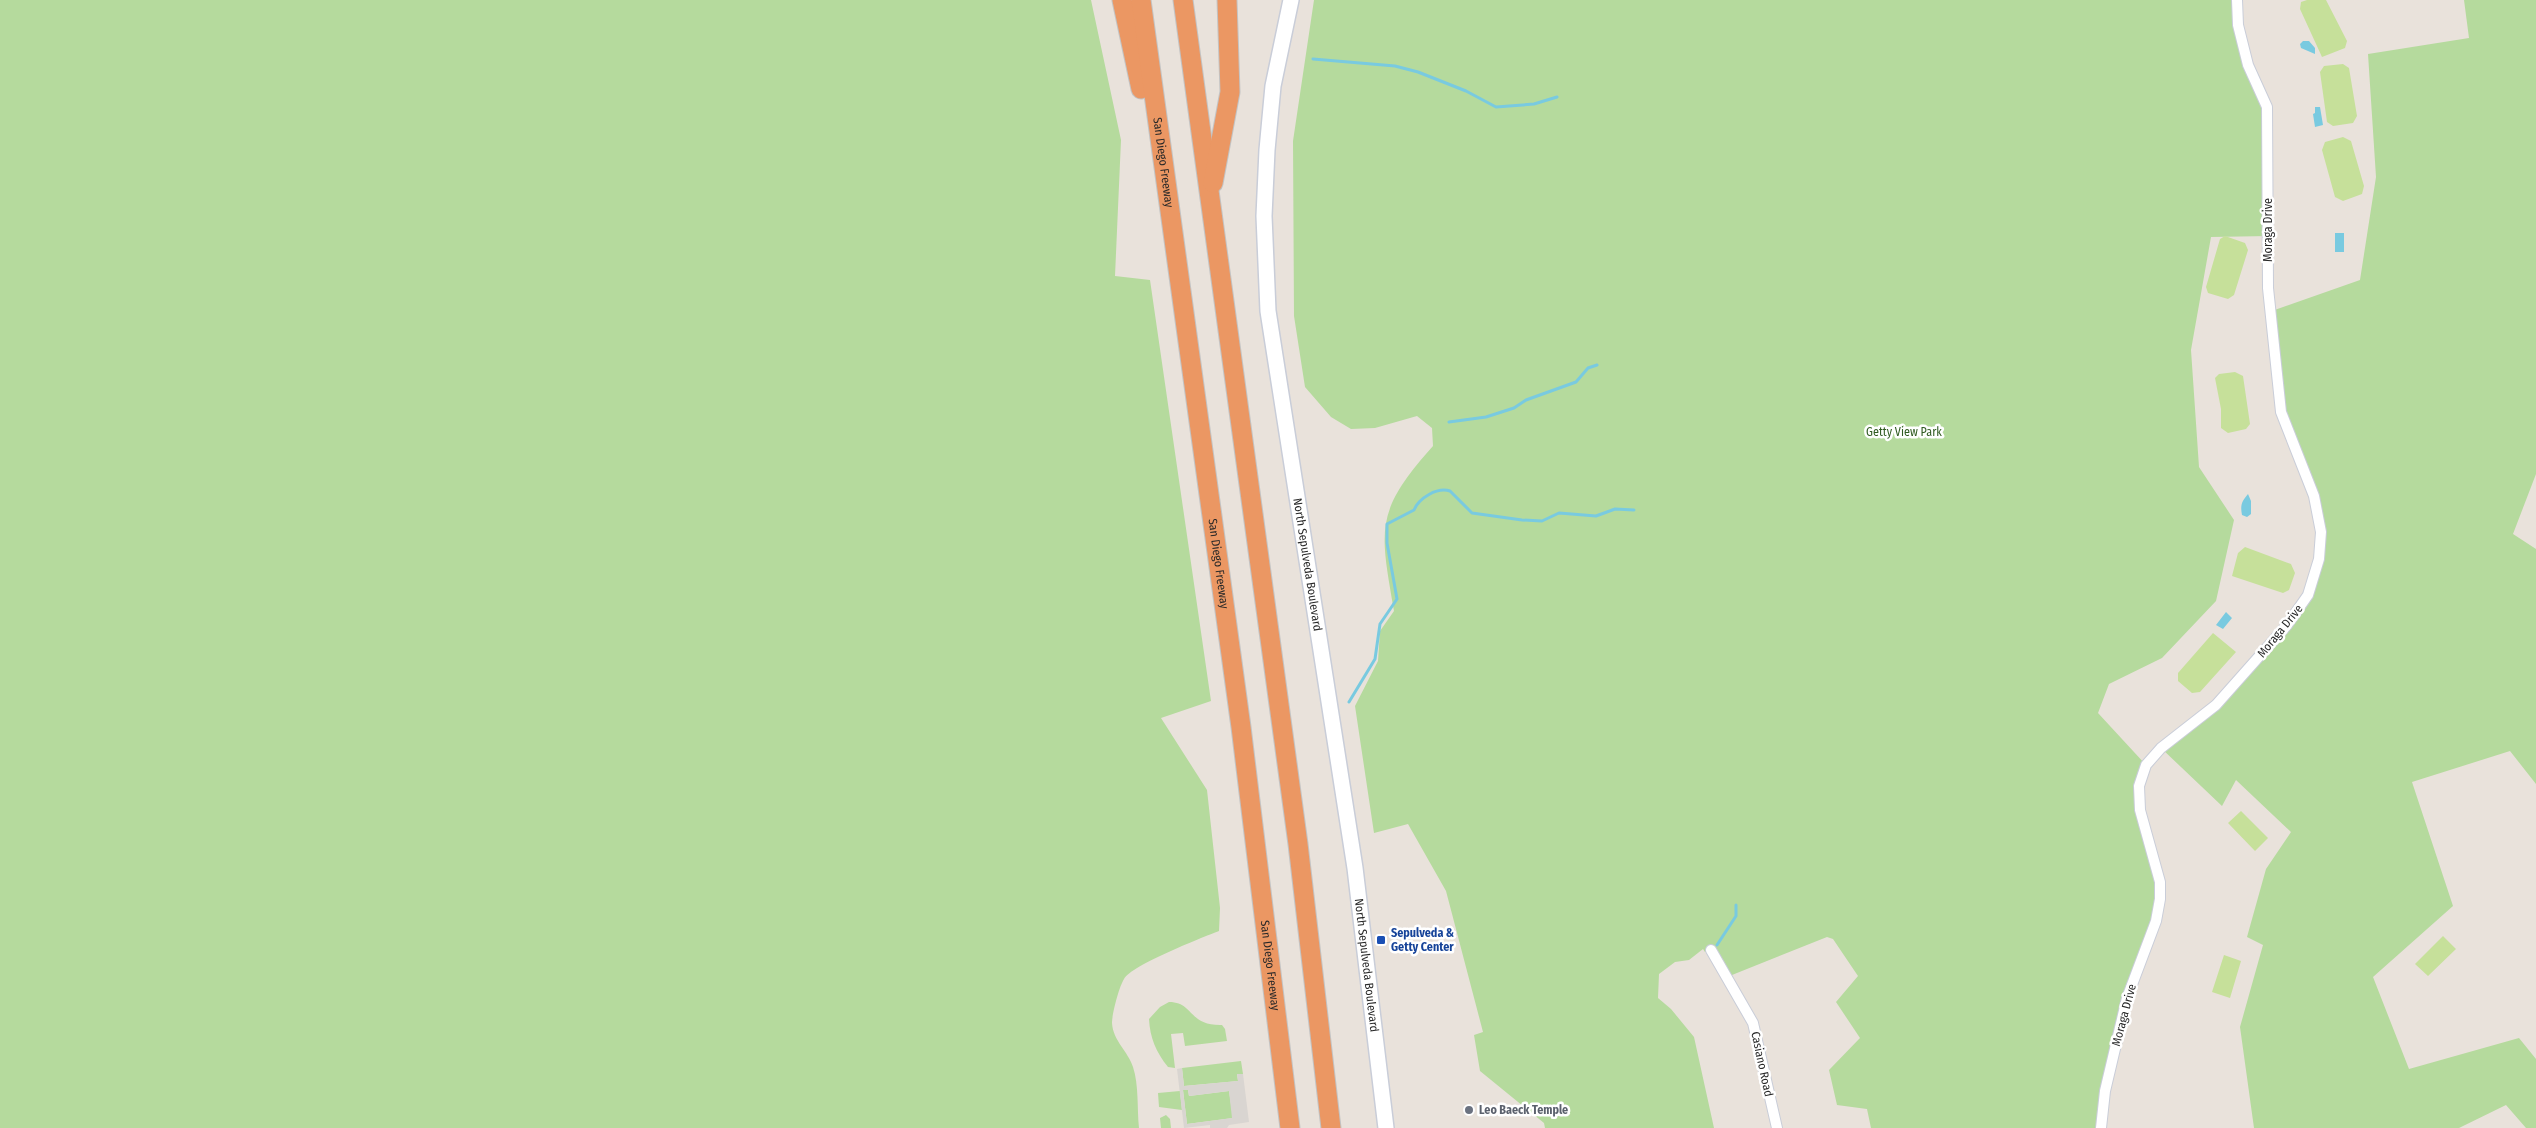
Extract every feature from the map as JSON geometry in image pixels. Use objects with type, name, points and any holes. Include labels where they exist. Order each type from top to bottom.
[{"type":"highway","points":[[1122,0],[1169,217]]},
{"type":"highway","name":"San Diego Freeway","points":[[1140,0],[1238,708],[1290,1128]]},
{"type":"highway","points":[[1183,0],[1274,660],[1331,1128]]},
{"type":"highway","points":[[1210,201],[1230,92],[1227,0]]},
{"type":"main road","name":"North Sepulveda Boulevard","points":[[1291,0],[1274,86],[1266,150],[1264,224],[1268,311],[1355,868],[1386,1128]]},
{"type":"street","name":"Moraga Drive","points":[[2101,1128],[2105,1091],[2126,998],[2156,921],[2160,899],[2160,882],[2140,810],[2139,786],[2146,765],[2161,748],[2216,705],[2287,625],[2308,595],[2319,559],[2321,532],[2314,496],[2281,412],[2268,296],[2267,107],[2248,66],[2238,25],[2238,0]]},
{"type":"street","name":"Casiano Road","points":[[1711,950],[1753,1023],[1777,1128]]},
{"type":"green space","points":[[0,0],[1091,0],[1121,140],[1115,276],[1150,280],[1211,701],[1161,718],[1207,790],[1220,908],[1219,931],[1168,952],[1140,967],[1124,979],[1120,988],[1114,1007],[1112,1023],[1115,1035],[1131,1061],[1135,1074],[1139,1128],[0,1128]]},
{"type":"green space","name":"Getty View Park","points":[[1314,0],[2237,0],[2238,25],[2267,107],[2269,236],[2211,237],[2191,350],[2199,467],[2234,520],[2216,601],[2162,658],[2109,684],[2098,713],[2146,765],[2139,786],[2160,899],[2127,998],[2103,1128],[1871,1128],[1867,1109],[1837,1105],[1829,1070],[1860,1038],[1836,1002],[1858,976],[1833,939],[1827,937],[1727,977],[1709,950],[1705,952],[1703,949],[1689,960],[1675,962],[1659,974],[1658,998],[1671,1009],[1694,1037],[1714,1128],[1545,1128],[1544,1123],[1480,1071],[1474,1035],[1483,1032],[1446,891],[1408,824],[1374,833],[1355,706],[1378,661],[1380,631],[1394,611],[1386,560],[1386,522],[1400,488],[1433,446],[1432,428],[1417,416],[1375,428],[1351,429],[1331,417],[1305,387],[1294,316],[1293,141]]},
{"type":"green space","points":[[2307,0],[2326,0],[2347,41],[2345,48],[2322,57],[2300,9],[2301,2]]},
{"type":"green space","points":[[2464,0],[2536,0],[2536,474],[2513,534],[2536,549],[2536,784],[2510,751],[2412,782],[2453,906],[2373,977],[2409,1069],[2519,1038],[2536,1059],[2536,1128],[2526,1128],[2506,1105],[2459,1128],[2254,1128],[2240,1027],[2263,945],[2247,937],[2266,869],[2291,832],[2236,780],[2222,806],[2161,748],[2216,705],[2308,595],[2321,532],[2281,412],[2269,312],[2360,280],[2376,177],[2368,54],[2469,38]]},
{"type":"green space","points":[[2343,64],[2349,68],[2357,116],[2353,123],[2333,126],[2327,122],[2320,72],[2324,66]]},
{"type":"green space","points":[[2343,137],[2351,141],[2364,186],[2362,194],[2343,201],[2335,197],[2322,150],[2325,142]]},
{"type":"green space","points":[[2225,236],[2245,243],[2248,250],[2234,295],[2228,299],[2208,293],[2206,287],[2220,239]]},
{"type":"green space","points":[[2235,372],[2243,376],[2250,424],[2246,429],[2228,433],[2221,428],[2221,409],[2215,378],[2219,374]]},
{"type":"green space","points":[[2245,547],[2291,564],[2295,573],[2289,590],[2283,593],[2232,576],[2238,553]]},
{"type":"green space","points":[[2213,633],[2236,652],[2200,692],[2192,693],[2178,681],[2178,673]]},
{"type":"green space","points":[[2241,811],[2268,838],[2255,851],[2228,823]]},
{"type":"green space","points":[[2443,936],[2456,949],[2428,976],[2415,964]]},
{"type":"green space","points":[[2224,955],[2241,961],[2230,998],[2212,992]]},
{"type":"green space","points":[[1169,1002],[1183,1006],[1203,1022],[1222,1025],[1225,1029],[1227,1041],[1185,1046],[1183,1033],[1171,1034],[1175,1068],[1168,1067],[1154,1044],[1149,1019],[1160,1007]]},
{"type":"green space","points":[[1241,1061],[1243,1074],[1237,1074],[1238,1081],[1184,1086],[1182,1068]]},
{"type":"green space","points":[[1183,1090],[1188,1090],[1189,1096],[1229,1091],[1233,1118],[1187,1124]]},
{"type":"green space","points":[[1180,1091],[1182,1110],[1159,1107],[1158,1093]]},
{"type":"green space","points":[[1166,1115],[1170,1119],[1171,1128],[1161,1128],[1160,1118]]},
{"type":"shaded area","points":[[1182,1068],[1184,1086],[1238,1081],[1237,1074],[1243,1074],[1249,1122],[1229,1125],[1227,1128],[1210,1128],[1210,1125],[1184,1128],[1177,1069]],"holes":[[[1183,1090],[1188,1090],[1189,1096],[1229,1091],[1232,1118],[1187,1124]]]},
{"type":"water","points":[[2303,41],[2309,41],[2315,48],[2315,54],[2301,48],[2300,44]]},
{"type":"water","points":[[2315,107],[2320,107],[2323,125],[2315,127],[2313,114],[2315,113]]},
{"type":"water","points":[[2335,233],[2344,233],[2344,252],[2335,252]]},
{"type":"water","points":[[2248,494],[2251,501],[2251,514],[2247,517],[2242,515],[2241,506]]},
{"type":"water","points":[[2226,612],[2232,618],[2223,629],[2216,625]]},
{"type":"waterway","points":[[1313,59],[1395,66],[1418,72],[1466,91],[1496,107],[1534,104],[1557,97]]},
{"type":"waterway","points":[[1449,422],[1486,417],[1514,408],[1526,400],[1576,382],[1588,368],[1597,365]]},
{"type":"waterway","points":[[1349,702],[1375,659],[1380,624],[1397,599],[1387,543],[1387,524],[1414,510],[1420,501],[1429,494],[1445,490],[1450,491],[1472,513],[1522,520],[1542,521],[1559,513],[1596,516],[1615,509],[1634,510]]},
{"type":"waterway","points":[[1717,945],[1736,916],[1736,905]]},
{"type":"place","name":"Sepulveda & Getty Center","points":[[1381,940]]},
{"type":"place","name":"Leo Baeck Temple","points":[[1469,1110]]}]
